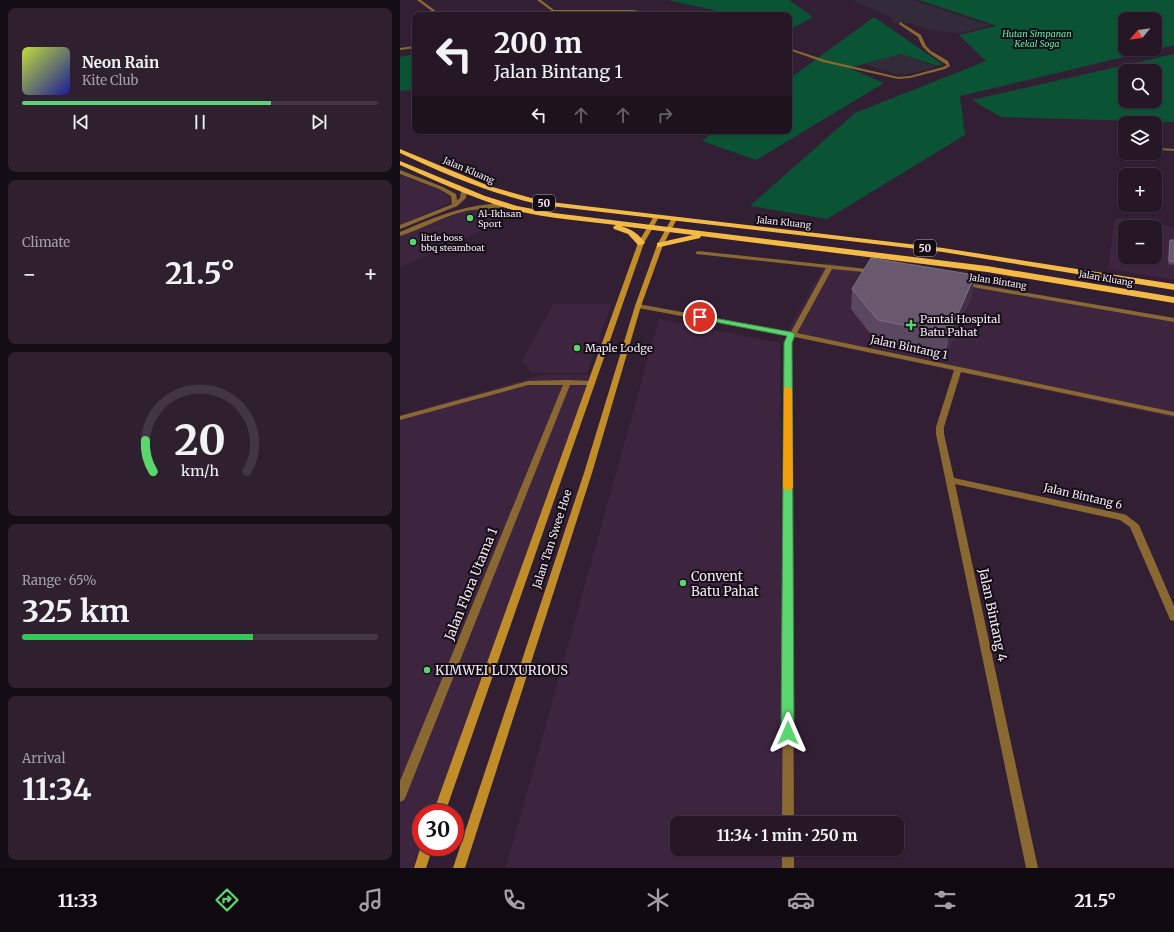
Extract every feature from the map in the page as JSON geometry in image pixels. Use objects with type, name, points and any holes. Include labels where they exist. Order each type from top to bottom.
[{"type":"highway","name":"Jalan Kluang","points":[[400,150],[466,181],[499,193],[542,203],[943,250],[1174,287]]},
{"type":"highway","name":"Jalan Kluang","points":[[400,163],[464,191],[506,206],[554,216],[987,269],[1174,300]]},
{"type":"highway","points":[[595,221],[625,229],[635,236],[641,243]]},
{"type":"highway","points":[[660,245],[694,236],[719,235]]},
{"type":"main road","name":"Jalan Tan Swee Hoe","points":[[442,804],[641,243],[656,217]]},
{"type":"main road","name":"Jalan Tan Swee Hoe","points":[[459,868],[585,481],[638,306],[660,245],[674,219]]},
{"type":"main road","points":[[420,868],[424,856]]},
{"type":"street","points":[[418,0],[434,12]]},
{"type":"street","points":[[539,0],[553,11],[641,12]]},
{"type":"street","points":[[792,50],[824,62],[898,78],[910,77],[944,68],[949,65],[947,62],[930,52],[924,46],[920,36],[900,23]]},
{"type":"street","points":[[400,49],[412,47]]},
{"type":"street","points":[[1163,149],[1174,150]]},
{"type":"street","points":[[400,172],[441,188],[454,196],[455,205]]},
{"type":"street","points":[[400,227],[455,205],[463,200],[465,196],[464,191]]},
{"type":"street","points":[[400,234],[458,210],[479,205],[506,206]]},
{"type":"street","points":[[698,253],[830,266],[883,273]]},
{"type":"street","points":[[788,816],[788,343],[791,334],[830,266]]},
{"type":"street","name":"Jalan Bintang","points":[[959,284],[1174,320]]},
{"type":"street","name":"Jalan Bintang 1","points":[[638,306],[791,334],[1174,414]]},
{"type":"street","name":"Jalan Bintang 4","points":[[958,368],[940,426],[950,480],[1032,868]]},
{"type":"street","name":"Jalan Flora Utama 1","points":[[400,796],[568,382]]},
{"type":"street","points":[[400,418],[528,383],[592,383]]},
{"type":"street","name":"Jalan Bintang 6","points":[[950,480],[1123,517],[1134,526],[1174,617]]},
{"type":"street","points":[[788,856],[788,868]]},
{"type":"shaded area","points":[[853,0],[913,0],[990,26],[959,33],[935,31],[909,23],[894,23],[892,20],[893,18]]},
{"type":"shaded area","points":[[901,54],[937,67],[908,74],[897,74],[863,64]]},
{"type":"shaded area","points":[[400,175],[437,189],[450,197],[450,203],[400,225]]},
{"type":"shaded area","points":[[481,208],[515,211],[494,224],[459,242],[400,267],[400,236],[458,213]]},
{"type":"shaded area","points":[[1115,218],[1128,220],[1118,220],[1118,264],[1162,264],[1162,225],[1174,227],[1174,280],[1108,269]]},
{"type":"shaded area","points":[[826,263],[984,285],[1174,318],[1174,418],[785,335]]},
{"type":"shaded area","points":[[553,304],[611,304],[587,373],[532,373],[522,361]]},
{"type":"shaded area","name":"Convent Batu Pahat","points":[[659,319],[780,343],[784,816],[670,816],[670,856],[784,856],[784,868],[506,868]]},
{"type":"shaded area","points":[[541,375],[592,375],[436,804],[412,804],[412,856],[417,856],[413,868],[400,868],[400,415]]},
{"type":"green space","points":[[668,0],[789,0],[813,17],[792,28],[792,12],[722,12]]},
{"type":"green space","name":"Hutan Simpanan Kekal Soga","points":[[919,0],[1174,0],[1174,45],[1162,48],[1162,12],[1118,12],[1118,56],[1128,56],[960,96],[965,135],[827,219],[750,206],[855,113],[986,61],[959,35],[997,26]]},
{"type":"green space","points":[[874,17],[942,64],[938,66],[901,54],[849,68],[884,83],[756,160],[702,141],[712,134],[792,134],[792,77]]},
{"type":"green space","points":[[1174,54],[1174,122],[1162,122],[1162,116],[1118,116],[1118,120],[1001,117],[972,100],[1118,67],[1118,108],[1162,108],[1162,64],[1130,64]]},
{"type":"green space","points":[[412,55],[412,89],[400,91],[400,57]]},
{"type":"building","points":[[1170,240],[1174,240],[1174,262],[1169,261]]},
{"type":"building","name":"Pantai Hospital Batu Pahat","points":[[871,258],[975,275],[949,334],[878,320],[852,289]]},
{"type":"slow traffic","points":[[788,389],[788,488]]},
{"type":"place","name":"Al-Ikhsan Sport","points":[[470,218]]},
{"type":"place","name":"little boss bbq steamboat","points":[[413,242]]},
{"type":"place","name":"Pantai Hospital Batu Pahat","points":[[911,325]]},
{"type":"place","name":"Maple Lodge","points":[[577,348]]},
{"type":"place","name":"Convent Batu Pahat","points":[[683,583]]},
{"type":"place","name":"KIMWEI LUXURIOUS","points":[[427,670]]},
{"type":"route","points":[[700,317],[791,334],[788,343],[788,733]]}]
